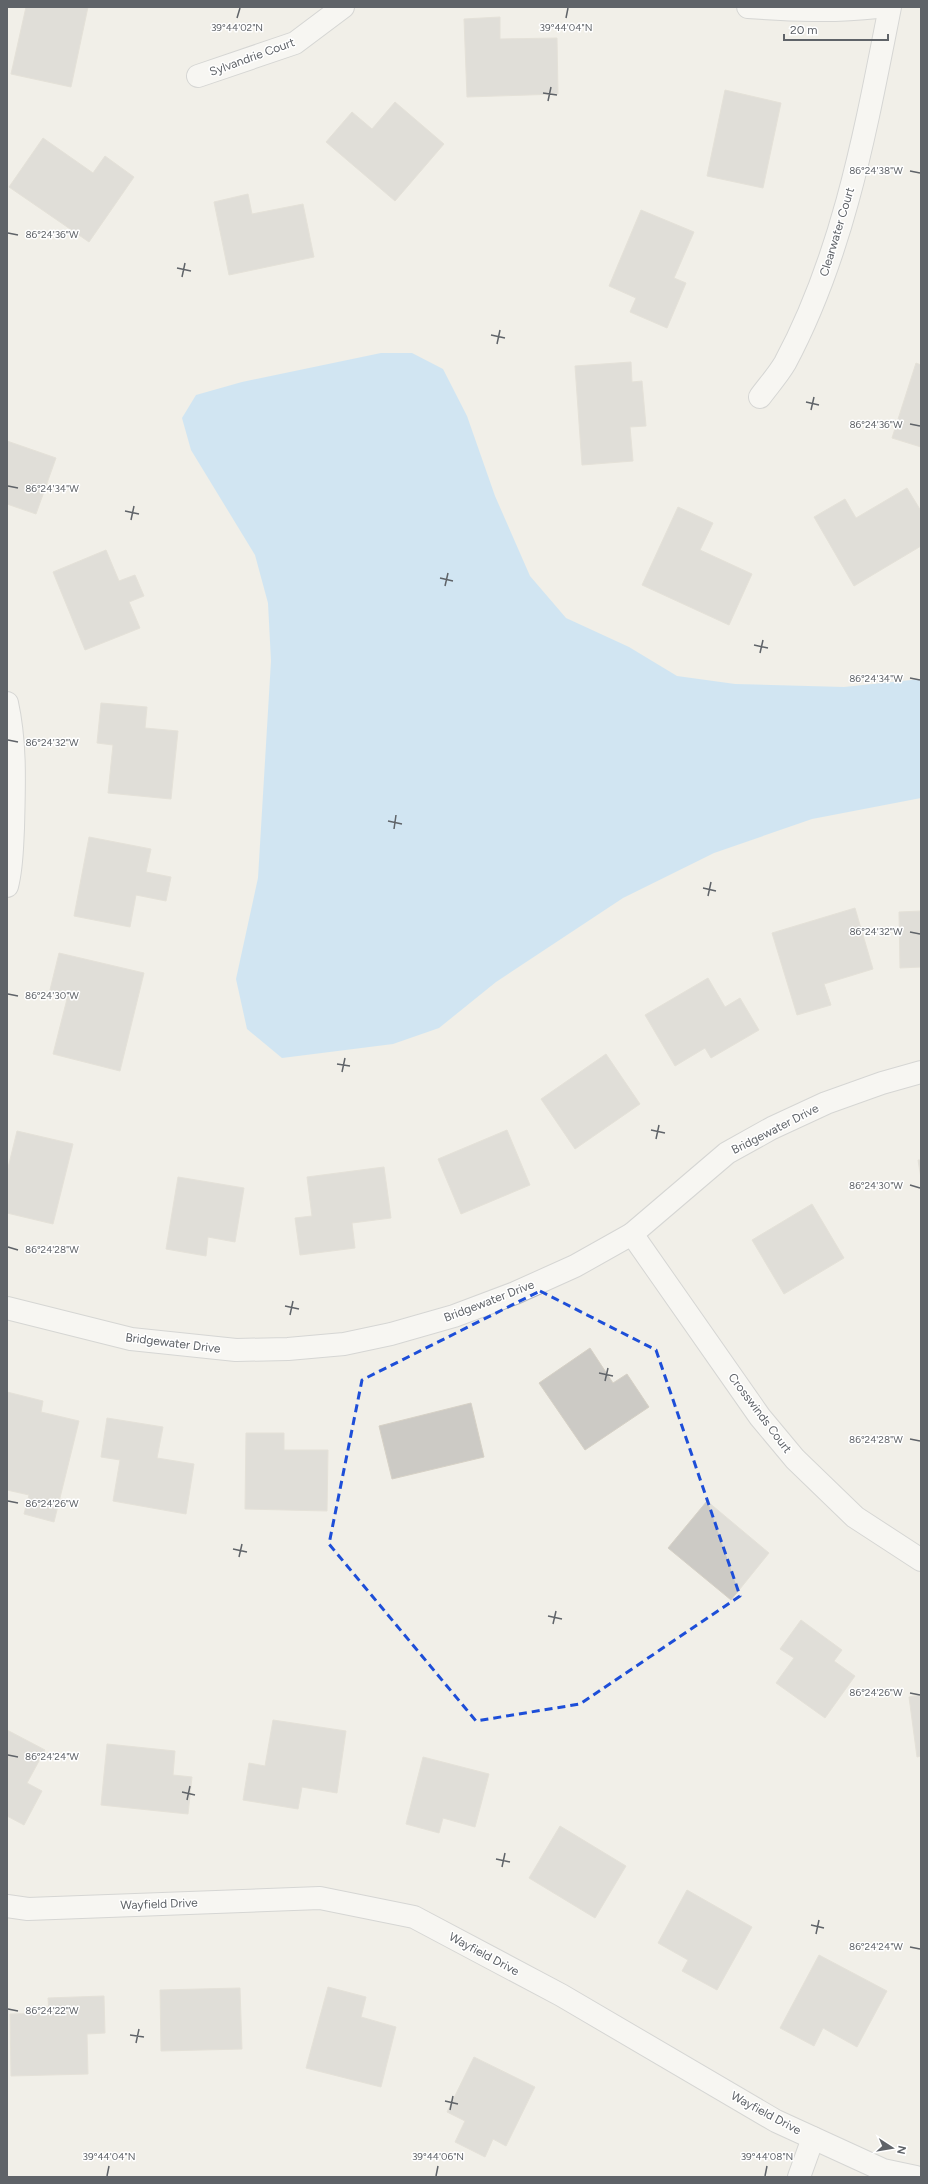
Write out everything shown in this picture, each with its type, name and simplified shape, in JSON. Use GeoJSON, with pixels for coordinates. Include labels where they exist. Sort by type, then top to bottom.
{"type":"FeatureCollection","features":[{"type":"Feature","properties":{"kind":"street","name":"Sylvandrie Court"},"geometry":{"type":"LineString","coordinates":[[198,76],[295,43],[343,7]]}},
{"type":"Feature","properties":{"kind":"street"},"geometry":{"type":"LineString","coordinates":[[748,7],[784,10],[846,11],[877,7]]}},
{"type":"Feature","properties":{"kind":"street","name":"Clearwater Court"},"geometry":{"type":"LineString","coordinates":[[760,397],[784,364],[817,296],[841,224],[876,76],[890,7]]}},
{"type":"Feature","properties":{"kind":"street"},"geometry":{"type":"LineString","coordinates":[[7,703],[12,725],[14,753],[12,839],[7,886]]}},
{"type":"Feature","properties":{"kind":"street","name":"Bridgewater Drive"},"geometry":{"type":"LineString","coordinates":[[7,1308],[130,1339],[236,1350],[288,1349],[344,1344],[391,1334],[454,1316],[515,1293],[575,1266],[632,1234],[727,1154],[772,1128],[826,1103],[882,1083],[921,1072]]}},
{"type":"Feature","properties":{"kind":"street","name":"Crosswinds Court"},"geometry":{"type":"LineString","coordinates":[[632,1234],[760,1417],[795,1459],[855,1516],[921,1560]]}},
{"type":"Feature","properties":{"kind":"street","name":"Wayfield Drive"},"geometry":{"type":"LineString","coordinates":[[7,1906],[28,1909],[320,1898],[414,1917],[561,1995],[776,2121],[883,2170],[916,2177]]}},
{"type":"Feature","properties":{"kind":"street"},"geometry":{"type":"LineString","coordinates":[[799,2177],[813,2138]]}},
{"type":"Feature","properties":{"kind":"highlighted area"},"geometry":{"type":"Polygon","coordinates":[[[540,1291],[656,1350],[740,1596],[580,1704],[476,1721],[329,1544],[362,1380],[540,1291]]]}},
{"type":"Feature","properties":{"kind":"water"},"geometry":{"type":"Polygon","coordinates":[[[381,353],[412,353],[443,369],[467,416],[495,496],[530,576],[566,618],[629,647],[677,676],[735,684],[844,687],[921,679],[921,798],[812,819],[714,853],[623,898],[496,982],[439,1028],[393,1044],[282,1058],[247,1029],[236,979],[258,878],[271,661],[268,603],[255,555],[191,450],[182,418],[196,395],[242,382],[381,353]]]}},
{"type":"Feature","properties":{"kind":"building"},"geometry":{"type":"Polygon","coordinates":[[[26,7],[88,7],[71,87],[11,74],[26,7]]]}},
{"type":"Feature","properties":{"kind":"building"},"geometry":{"type":"Polygon","coordinates":[[[500,17],[500,39],[557,38],[558,94],[467,97],[464,19],[500,17]]]}},
{"type":"Feature","properties":{"kind":"building"},"geometry":{"type":"Polygon","coordinates":[[[725,90],[781,103],[763,188],[707,176],[725,90]]]}},
{"type":"Feature","properties":{"kind":"building"},"geometry":{"type":"Polygon","coordinates":[[[395,102],[444,144],[395,201],[326,142],[352,112],[372,129],[395,102]]]}},
{"type":"Feature","properties":{"kind":"building"},"geometry":{"type":"Polygon","coordinates":[[[43,138],[93,173],[105,156],[134,177],[89,242],[9,187],[43,138]]]}},
{"type":"Feature","properties":{"kind":"building"},"geometry":{"type":"Polygon","coordinates":[[[248,194],[252,214],[303,204],[314,257],[229,275],[214,202],[248,194]]]}},
{"type":"Feature","properties":{"kind":"building"},"geometry":{"type":"Polygon","coordinates":[[[641,210],[694,232],[674,278],[686,283],[667,328],[630,312],[636,298],[609,286],[641,210]]]}},
{"type":"Feature","properties":{"kind":"building"},"geometry":{"type":"Polygon","coordinates":[[[631,362],[632,382],[642,381],[646,426],[630,427],[633,461],[582,465],[575,366],[631,362]]]}},
{"type":"Feature","properties":{"kind":"building"},"geometry":{"type":"Polygon","coordinates":[[[916,363],[921,365],[921,447],[892,438],[916,363]]]}},
{"type":"Feature","properties":{"kind":"building"},"geometry":{"type":"Polygon","coordinates":[[[7,441],[56,458],[36,514],[7,504],[7,441]]]}},
{"type":"Feature","properties":{"kind":"building"},"geometry":{"type":"Polygon","coordinates":[[[907,488],[921,511],[921,546],[854,586],[814,517],[845,499],[856,518],[907,488]]]}},
{"type":"Feature","properties":{"kind":"building"},"geometry":{"type":"Polygon","coordinates":[[[678,507],[713,523],[700,550],[752,574],[729,625],[642,585],[678,507]]]}},
{"type":"Feature","properties":{"kind":"building"},"geometry":{"type":"Polygon","coordinates":[[[106,550],[119,581],[135,575],[144,596],[129,602],[140,628],[85,650],[53,572],[106,550]]]}},
{"type":"Feature","properties":{"kind":"building"},"geometry":{"type":"Polygon","coordinates":[[[101,703],[147,707],[145,728],[178,731],[171,799],[108,793],[113,745],[97,743],[101,703]]]}},
{"type":"Feature","properties":{"kind":"building"},"geometry":{"type":"Polygon","coordinates":[[[89,837],[151,849],[146,872],[171,877],[166,901],[136,895],[130,927],[74,916],[89,837]]]}},
{"type":"Feature","properties":{"kind":"building"},"geometry":{"type":"Polygon","coordinates":[[[855,908],[873,969],[824,984],[831,1005],[797,1015],[772,933],[855,908]]]}},
{"type":"Feature","properties":{"kind":"building"},"geometry":{"type":"Polygon","coordinates":[[[921,911],[921,967],[900,968],[899,912],[921,911]]]}},
{"type":"Feature","properties":{"kind":"building"},"geometry":{"type":"Polygon","coordinates":[[[59,953],[144,973],[120,1071],[53,1054],[67,999],[49,994],[59,953]]]}},
{"type":"Feature","properties":{"kind":"building"},"geometry":{"type":"Polygon","coordinates":[[[708,978],[725,1007],[740,998],[759,1030],[711,1058],[705,1048],[675,1066],[645,1015],[708,978]]]}},
{"type":"Feature","properties":{"kind":"building"},"geometry":{"type":"Polygon","coordinates":[[[606,1054],[640,1104],[575,1149],[541,1099],[606,1054]]]}},
{"type":"Feature","properties":{"kind":"building"},"geometry":{"type":"Polygon","coordinates":[[[507,1130],[530,1185],[461,1214],[438,1159],[507,1130]]]}},
{"type":"Feature","properties":{"kind":"building"},"geometry":{"type":"Polygon","coordinates":[[[17,1131],[73,1144],[53,1224],[7,1213],[7,1172],[17,1131]]]}},
{"type":"Feature","properties":{"kind":"building"},"geometry":{"type":"Polygon","coordinates":[[[918,1160],[921,1160],[921,1178],[918,1160]]]}},
{"type":"Feature","properties":{"kind":"building"},"geometry":{"type":"Polygon","coordinates":[[[384,1167],[391,1218],[352,1223],[355,1248],[300,1255],[295,1218],[312,1216],[307,1177],[384,1167]]]}},
{"type":"Feature","properties":{"kind":"building"},"geometry":{"type":"Polygon","coordinates":[[[178,1177],[244,1188],[235,1242],[208,1237],[206,1256],[166,1249],[178,1177]]]}},
{"type":"Feature","properties":{"kind":"building"},"geometry":{"type":"Polygon","coordinates":[[[812,1204],[844,1258],[784,1294],[752,1240],[812,1204]]]}},
{"type":"Feature","properties":{"kind":"building"},"geometry":{"type":"Polygon","coordinates":[[[590,1348],[613,1383],[627,1374],[649,1407],[585,1450],[539,1383],[590,1348]]]}},
{"type":"Feature","properties":{"kind":"building"},"geometry":{"type":"Polygon","coordinates":[[[7,1392],[43,1401],[41,1412],[79,1421],[54,1522],[24,1514],[29,1495],[7,1490],[7,1392]]]}},
{"type":"Feature","properties":{"kind":"building"},"geometry":{"type":"Polygon","coordinates":[[[471,1403],[484,1457],[392,1479],[379,1426],[471,1403]]]}},
{"type":"Feature","properties":{"kind":"building"},"geometry":{"type":"Polygon","coordinates":[[[107,1418],[163,1427],[157,1458],[194,1464],[186,1514],[113,1501],[120,1460],[101,1457],[107,1418]]]}},
{"type":"Feature","properties":{"kind":"building"},"geometry":{"type":"Polygon","coordinates":[[[246,1433],[284,1433],[284,1450],[328,1450],[327,1511],[245,1509],[246,1433]]]}},
{"type":"Feature","properties":{"kind":"building"},"geometry":{"type":"Polygon","coordinates":[[[707,1501],[769,1553],[731,1600],[668,1548],[707,1501]]]}},
{"type":"Feature","properties":{"kind":"building"},"geometry":{"type":"Polygon","coordinates":[[[801,1620],[842,1650],[834,1661],[855,1676],[825,1718],[776,1683],[794,1658],[780,1649],[801,1620]]]}},
{"type":"Feature","properties":{"kind":"building"},"geometry":{"type":"Polygon","coordinates":[[[921,1695],[921,1756],[917,1757],[909,1697],[921,1695]]]}},
{"type":"Feature","properties":{"kind":"building"},"geometry":{"type":"Polygon","coordinates":[[[273,1720],[346,1731],[337,1793],[302,1787],[298,1809],[243,1800],[249,1763],[265,1766],[273,1720]]]}},
{"type":"Feature","properties":{"kind":"building"},"geometry":{"type":"Polygon","coordinates":[[[7,1730],[45,1750],[27,1783],[42,1791],[24,1825],[7,1816],[7,1730]]]}},
{"type":"Feature","properties":{"kind":"building"},"geometry":{"type":"Polygon","coordinates":[[[107,1744],[175,1751],[173,1775],[192,1777],[188,1814],[101,1805],[107,1744]]]}},
{"type":"Feature","properties":{"kind":"building"},"geometry":{"type":"Polygon","coordinates":[[[423,1757],[489,1774],[475,1827],[443,1818],[439,1833],[406,1824],[423,1757]]]}},
{"type":"Feature","properties":{"kind":"building"},"geometry":{"type":"Polygon","coordinates":[[[560,1826],[626,1866],[595,1918],[529,1878],[560,1826]]]}},
{"type":"Feature","properties":{"kind":"building"},"geometry":{"type":"Polygon","coordinates":[[[687,1890],[752,1927],[717,1990],[682,1971],[688,1960],[658,1943],[687,1890]]]}},
{"type":"Feature","properties":{"kind":"building"},"geometry":{"type":"Polygon","coordinates":[[[819,1955],[887,1991],[857,2047],[823,2028],[814,2046],[780,2028],[819,1955]]]}},
{"type":"Feature","properties":{"kind":"building"},"geometry":{"type":"Polygon","coordinates":[[[328,1987],[366,1997],[361,2017],[396,2027],[381,2087],[306,2068],[328,1987]]]}},
{"type":"Feature","properties":{"kind":"building"},"geometry":{"type":"Polygon","coordinates":[[[240,1988],[242,2049],[161,2051],[160,1990],[240,1988]]]}},
{"type":"Feature","properties":{"kind":"building"},"geometry":{"type":"Polygon","coordinates":[[[104,1996],[105,2033],[87,2034],[88,2074],[11,2076],[10,2014],[49,2013],[48,1998],[104,1996]]]}},
{"type":"Feature","properties":{"kind":"building"},"geometry":{"type":"Polygon","coordinates":[[[474,2057],[535,2087],[506,2146],[493,2139],[485,2157],[455,2142],[465,2121],[447,2112],[474,2057]]]}}]}
